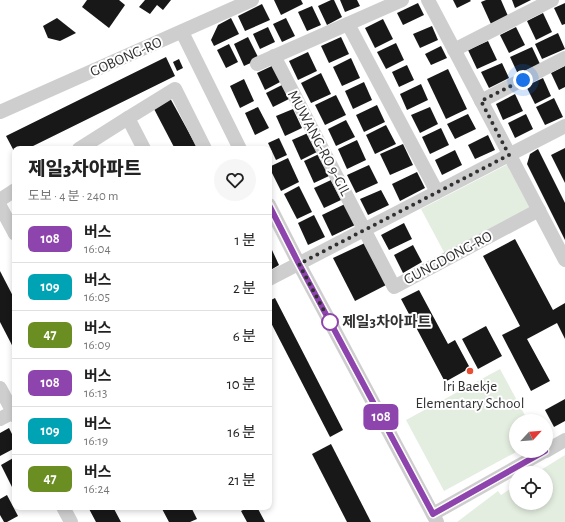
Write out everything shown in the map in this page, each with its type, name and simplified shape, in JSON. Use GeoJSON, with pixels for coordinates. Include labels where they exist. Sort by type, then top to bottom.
{"type":"FeatureCollection","features":[{"type":"Feature","properties":{"kind":"street","name":"GOBONG-RO"},"geometry":{"type":"LineString","coordinates":[[0,112],[252,0]]}},
{"type":"Feature","properties":{"kind":"street"},"geometry":{"type":"LineString","coordinates":[[257,64],[402,0]]}},
{"type":"Feature","properties":{"kind":"street"},"geometry":{"type":"LineString","coordinates":[[428,0],[565,260]]}},
{"type":"Feature","properties":{"kind":"street"},"geometry":{"type":"LineString","coordinates":[[454,50],[552,0]]}},
{"type":"Feature","properties":{"kind":"street"},"geometry":{"type":"LineString","coordinates":[[348,24],[437,192]]}},
{"type":"Feature","properties":{"kind":"street"},"geometry":{"type":"LineString","coordinates":[[182,32],[239,146]]}},
{"type":"Feature","properties":{"kind":"street","name":"MUWANG-RO 9-GIL"},"geometry":{"type":"LineString","coordinates":[[274,56],[365,229]]}},
{"type":"Feature","properties":{"kind":"street"},"geometry":{"type":"LineString","coordinates":[[481,101],[565,58]]}},
{"type":"Feature","properties":{"kind":"street"},"geometry":{"type":"LineString","coordinates":[[84,146],[175,89],[204,146]]}},
{"type":"Feature","properties":{"kind":"street"},"geometry":{"type":"LineString","coordinates":[[128,118],[142,146]]}},
{"type":"Feature","properties":{"kind":"street"},"geometry":{"type":"LineString","coordinates":[[272,278],[565,126]]}},
{"type":"Feature","properties":{"kind":"street"},"geometry":{"type":"LineString","coordinates":[[0,200],[12,192]]}},
{"type":"Feature","properties":{"kind":"street"},"geometry":{"type":"LineString","coordinates":[[0,206],[12,228]]}},
{"type":"Feature","properties":{"kind":"street","name":"GUNGDONG-RO"},"geometry":{"type":"LineString","coordinates":[[365,229],[394,287],[538,210]]}},
{"type":"Feature","properties":{"kind":"street"},"geometry":{"type":"LineString","coordinates":[[272,211],[435,518],[534,458]]}},
{"type":"Feature","properties":{"kind":"street"},"geometry":{"type":"LineString","coordinates":[[0,388],[12,409]]}},
{"type":"Feature","properties":{"kind":"street"},"geometry":{"type":"LineString","coordinates":[[0,418],[12,414]]}},
{"type":"Feature","properties":{"kind":"street"},"geometry":{"type":"LineString","coordinates":[[553,447],[565,440]]}},
{"type":"Feature","properties":{"kind":"street"},"geometry":{"type":"LineString","coordinates":[[65,510],[71,522]]}},
{"type":"Feature","properties":{"kind":"green space"},"geometry":{"type":"Polygon","coordinates":[[[510,163],[533,212],[446,256],[421,209],[510,163]]]}},
{"type":"Feature","properties":{"kind":"green space"},"geometry":{"type":"Polygon","coordinates":[[[500,369],[524,414],[509,414],[509,456],[444,491],[406,420],[500,369]]]}},
{"type":"Feature","properties":{"kind":"green space"},"geometry":{"type":"Polygon","coordinates":[[[565,455],[565,522],[457,522],[498,491],[501,495],[509,490],[509,510],[553,510],[553,466],[547,466],[565,455]]]}},
{"type":"Feature","properties":{"kind":"building"},"geometry":{"type":"Polygon","coordinates":[[[87,0],[119,0],[125,5],[109,28],[82,7],[87,0]]]}},
{"type":"Feature","properties":{"kind":"building"},"geometry":{"type":"Polygon","coordinates":[[[145,0],[171,0],[163,10],[157,5],[150,14],[139,7],[145,0]]]}},
{"type":"Feature","properties":{"kind":"building"},"geometry":{"type":"Polygon","coordinates":[[[274,0],[301,0],[303,4],[281,15],[274,0]]]}},
{"type":"Feature","properties":{"kind":"building"},"geometry":{"type":"Polygon","coordinates":[[[334,0],[342,17],[327,25],[318,6],[334,0]]]}},
{"type":"Feature","properties":{"kind":"building"},"geometry":{"type":"Polygon","coordinates":[[[340,0],[357,0],[360,6],[345,12],[340,0]]]}},
{"type":"Feature","properties":{"kind":"building"},"geometry":{"type":"Polygon","coordinates":[[[453,0],[470,0],[471,1],[457,8],[453,0]]]}},
{"type":"Feature","properties":{"kind":"building"},"geometry":{"type":"Polygon","coordinates":[[[486,0],[501,0],[508,16],[491,24],[481,2],[486,0]]]}},
{"type":"Feature","properties":{"kind":"building"},"geometry":{"type":"Polygon","coordinates":[[[512,0],[531,0],[515,8],[512,0]]]}},
{"type":"Feature","properties":{"kind":"building"},"geometry":{"type":"Polygon","coordinates":[[[418,3],[424,15],[403,25],[397,13],[418,3]]]}},
{"type":"Feature","properties":{"kind":"building"},"geometry":{"type":"Polygon","coordinates":[[[565,3],[565,24],[562,25],[554,8],[565,3]]]}},
{"type":"Feature","properties":{"kind":"building"},"geometry":{"type":"Polygon","coordinates":[[[262,4],[270,20],[245,31],[238,16],[262,4]]]}},
{"type":"Feature","properties":{"kind":"building"},"geometry":{"type":"Polygon","coordinates":[[[312,6],[321,25],[307,31],[298,12],[312,6]]]}},
{"type":"Feature","properties":{"kind":"building"},"geometry":{"type":"Polygon","coordinates":[[[543,13],[552,32],[536,40],[527,21],[543,13]]]}},
{"type":"Feature","properties":{"kind":"building"},"geometry":{"type":"Polygon","coordinates":[[[57,18],[76,33],[60,41],[48,38],[43,26],[57,18]]]}},
{"type":"Feature","properties":{"kind":"building"},"geometry":{"type":"Polygon","coordinates":[[[231,18],[239,34],[214,46],[211,40],[218,25],[231,18]]]}},
{"type":"Feature","properties":{"kind":"building"},"geometry":{"type":"Polygon","coordinates":[[[286,18],[295,36],[282,42],[273,24],[286,18]]]}},
{"type":"Feature","properties":{"kind":"building"},"geometry":{"type":"Polygon","coordinates":[[[383,19],[393,39],[375,48],[365,28],[383,19]]]}},
{"type":"Feature","properties":{"kind":"building"},"geometry":{"type":"Polygon","coordinates":[[[432,26],[438,40],[420,48],[413,34],[432,26]]]}},
{"type":"Feature","properties":{"kind":"building"},"geometry":{"type":"Polygon","coordinates":[[[268,27],[275,42],[260,49],[253,34],[268,27]]]}},
{"type":"Feature","properties":{"kind":"building"},"geometry":{"type":"Polygon","coordinates":[[[516,27],[525,45],[509,53],[500,35],[516,27]]]}},
{"type":"Feature","properties":{"kind":"building"},"geometry":{"type":"Polygon","coordinates":[[[558,33],[565,49],[542,59],[535,44],[558,33]]]}},
{"type":"Feature","properties":{"kind":"building"},"geometry":{"type":"Polygon","coordinates":[[[248,37],[259,59],[244,66],[234,44],[248,37]]]}},
{"type":"Feature","properties":{"kind":"building"},"geometry":{"type":"Polygon","coordinates":[[[341,37],[349,54],[329,63],[321,46],[341,37]]]}},
{"type":"Feature","properties":{"kind":"building"},"geometry":{"type":"Polygon","coordinates":[[[488,41],[497,60],[477,69],[468,50],[488,41]]]}},
{"type":"Feature","properties":{"kind":"building"},"geometry":{"type":"Polygon","coordinates":[[[396,43],[404,60],[386,69],[377,52],[396,43]]]}},
{"type":"Feature","properties":{"kind":"building"},"geometry":{"type":"Polygon","coordinates":[[[229,44],[238,62],[226,68],[217,50],[229,44]]]}},
{"type":"Feature","properties":{"kind":"building"},"geometry":{"type":"Polygon","coordinates":[[[441,46],[447,58],[431,65],[425,54],[441,46]]]}},
{"type":"Feature","properties":{"kind":"building"},"geometry":{"type":"Polygon","coordinates":[[[532,47],[540,64],[518,74],[510,57],[532,47]]]}},
{"type":"Feature","properties":{"kind":"building"},"geometry":{"type":"Polygon","coordinates":[[[308,52],[317,71],[298,80],[289,61],[308,52]]]}},
{"type":"Feature","properties":{"kind":"building"},"geometry":{"type":"Polygon","coordinates":[[[166,57],[175,76],[33,146],[12,146],[12,147],[6,136],[166,57]]]}},
{"type":"Feature","properties":{"kind":"building"},"geometry":{"type":"Polygon","coordinates":[[[351,58],[360,78],[342,86],[333,67],[351,58]]]}},
{"type":"Feature","properties":{"kind":"building"},"geometry":{"type":"Polygon","coordinates":[[[179,59],[183,68],[177,71],[173,62],[179,59]]]}},
{"type":"Feature","properties":{"kind":"building"},"geometry":{"type":"Polygon","coordinates":[[[502,63],[509,78],[489,88],[481,72],[502,63]]]}},
{"type":"Feature","properties":{"kind":"building"},"geometry":{"type":"Polygon","coordinates":[[[274,65],[282,81],[265,90],[257,73],[274,65]]]}},
{"type":"Feature","properties":{"kind":"building"},"geometry":{"type":"Polygon","coordinates":[[[407,65],[414,80],[399,87],[392,72],[407,65]]]}},
{"type":"Feature","properties":{"kind":"building"},"geometry":{"type":"Polygon","coordinates":[[[565,66],[565,87],[559,90],[551,73],[565,66]]]}},
{"type":"Feature","properties":{"kind":"building"},"geometry":{"type":"Polygon","coordinates":[[[448,69],[467,109],[446,119],[427,79],[448,69]]]}},
{"type":"Feature","properties":{"kind":"building"},"geometry":{"type":"Polygon","coordinates":[[[321,73],[331,94],[311,103],[301,83],[321,73]]]}},
{"type":"Feature","properties":{"kind":"building"},"geometry":{"type":"Polygon","coordinates":[[[543,78],[551,96],[535,104],[526,86],[543,78]]]}},
{"type":"Feature","properties":{"kind":"building"},"geometry":{"type":"Polygon","coordinates":[[[244,79],[254,101],[240,108],[230,86],[244,79]]]}},
{"type":"Feature","properties":{"kind":"building"},"geometry":{"type":"Polygon","coordinates":[[[364,82],[372,100],[353,109],[345,91],[364,82]]]}},
{"type":"Feature","properties":{"kind":"building"},"geometry":{"type":"Polygon","coordinates":[[[284,84],[291,98],[273,107],[266,93],[284,84]]]}},
{"type":"Feature","properties":{"kind":"building"},"geometry":{"type":"Polygon","coordinates":[[[421,84],[428,100],[407,110],[400,94],[421,84]]]}},
{"type":"Feature","properties":{"kind":"building"},"geometry":{"type":"Polygon","coordinates":[[[515,94],[523,111],[503,120],[496,104],[515,94]]]}},
{"type":"Feature","properties":{"kind":"building"},"geometry":{"type":"Polygon","coordinates":[[[336,95],[346,115],[325,125],[315,105],[336,95]]]}},
{"type":"Feature","properties":{"kind":"building"},"geometry":{"type":"Polygon","coordinates":[[[170,98],[196,146],[173,146],[153,107],[170,98]]]}},
{"type":"Feature","properties":{"kind":"building"},"geometry":{"type":"Polygon","coordinates":[[[554,98],[563,117],[545,125],[536,107],[554,98]]]}},
{"type":"Feature","properties":{"kind":"building"},"geometry":{"type":"Polygon","coordinates":[[[377,105],[385,122],[364,132],[356,115],[377,105]]]}},
{"type":"Feature","properties":{"kind":"building"},"geometry":{"type":"Polygon","coordinates":[[[258,107],[269,128],[255,135],[245,113],[258,107]]]}},
{"type":"Feature","properties":{"kind":"building"},"geometry":{"type":"Polygon","coordinates":[[[430,107],[438,124],[420,133],[411,115],[430,107]]]}},
{"type":"Feature","properties":{"kind":"building"},"geometry":{"type":"Polygon","coordinates":[[[293,109],[302,128],[285,136],[276,116],[293,109]]]}},
{"type":"Feature","properties":{"kind":"building"},"geometry":{"type":"Polygon","coordinates":[[[468,114],[476,129],[455,139],[447,124],[468,114]]]}},
{"type":"Feature","properties":{"kind":"building"},"geometry":{"type":"Polygon","coordinates":[[[526,114],[533,129],[515,138],[508,123],[526,114]]]}},
{"type":"Feature","properties":{"kind":"building"},"geometry":{"type":"Polygon","coordinates":[[[346,120],[355,137],[336,146],[328,129],[346,120]]]}},
{"type":"Feature","properties":{"kind":"building"},"geometry":{"type":"Polygon","coordinates":[[[386,125],[396,144],[375,154],[366,135],[386,125]]]}},
{"type":"Feature","properties":{"kind":"building"},"geometry":{"type":"Polygon","coordinates":[[[441,128],[449,145],[430,154],[422,137],[441,128]]]}},
{"type":"Feature","properties":{"kind":"building"},"geometry":{"type":"Polygon","coordinates":[[[308,133],[317,152],[301,160],[292,140],[308,133]]]}},
{"type":"Feature","properties":{"kind":"building"},"geometry":{"type":"Polygon","coordinates":[[[488,135],[495,150],[475,159],[468,145],[488,135]]]}},
{"type":"Feature","properties":{"kind":"building"},"geometry":{"type":"Polygon","coordinates":[[[279,138],[287,155],[276,160],[272,152],[272,146],[269,146],[268,143],[279,138]]]}},
{"type":"Feature","properties":{"kind":"building"},"geometry":{"type":"Polygon","coordinates":[[[357,140],[366,160],[347,169],[338,149],[357,140]]]}},
{"type":"Feature","properties":{"kind":"building"},"geometry":{"type":"Polygon","coordinates":[[[403,144],[413,165],[390,175],[380,154],[403,144]]]}},
{"type":"Feature","properties":{"kind":"building"},"geometry":{"type":"Polygon","coordinates":[[[565,148],[565,183],[551,155],[565,148]]]}},
{"type":"Feature","properties":{"kind":"building"},"geometry":{"type":"Polygon","coordinates":[[[538,149],[565,203],[565,240],[527,164],[530,154],[538,149]]]}},
{"type":"Feature","properties":{"kind":"building"},"geometry":{"type":"Polygon","coordinates":[[[455,150],[462,165],[442,175],[435,160],[455,150]]]}},
{"type":"Feature","properties":{"kind":"building"},"geometry":{"type":"Polygon","coordinates":[[[319,154],[329,176],[314,183],[304,161],[319,154]]]}},
{"type":"Feature","properties":{"kind":"building"},"geometry":{"type":"Polygon","coordinates":[[[288,158],[299,182],[281,191],[272,173],[272,166],[288,158]]]}},
{"type":"Feature","properties":{"kind":"building"},"geometry":{"type":"Polygon","coordinates":[[[369,165],[378,183],[356,193],[347,175],[369,165]]]}},
{"type":"Feature","properties":{"kind":"building"},"geometry":{"type":"Polygon","coordinates":[[[417,172],[425,188],[400,201],[392,184],[417,172]]]}},
{"type":"Feature","properties":{"kind":"building"},"geometry":{"type":"Polygon","coordinates":[[[331,180],[341,200],[324,208],[314,188],[331,180]]]}},
{"type":"Feature","properties":{"kind":"building"},"geometry":{"type":"Polygon","coordinates":[[[299,186],[312,212],[297,219],[284,194],[299,186]]]}},
{"type":"Feature","properties":{"kind":"building"},"geometry":{"type":"Polygon","coordinates":[[[381,190],[389,205],[368,215],[360,199],[381,190]]]}},
{"type":"Feature","properties":{"kind":"building"},"geometry":{"type":"Polygon","coordinates":[[[345,204],[355,225],[332,236],[322,215],[345,204]]]}},
{"type":"Feature","properties":{"kind":"building"},"geometry":{"type":"Polygon","coordinates":[[[314,215],[325,237],[308,245],[298,223],[314,215]]]}},
{"type":"Feature","properties":{"kind":"building"},"geometry":{"type":"Polygon","coordinates":[[[404,223],[412,239],[389,250],[381,235],[404,223]]]}},
{"type":"Feature","properties":{"kind":"building"},"geometry":{"type":"Polygon","coordinates":[[[515,239],[553,310],[565,303],[565,339],[557,323],[527,339],[550,381],[531,391],[502,335],[520,326],[483,256],[515,239]]]}},
{"type":"Feature","properties":{"kind":"building"},"geometry":{"type":"Polygon","coordinates":[[[367,242],[388,284],[355,301],[333,258],[367,242]]]}},
{"type":"Feature","properties":{"kind":"building"},"geometry":{"type":"Polygon","coordinates":[[[413,245],[422,262],[403,273],[394,255],[413,245]]]}},
{"type":"Feature","properties":{"kind":"building"},"geometry":{"type":"Polygon","coordinates":[[[272,250],[279,265],[272,269],[272,250]]]}},
{"type":"Feature","properties":{"kind":"building"},"geometry":{"type":"Polygon","coordinates":[[[0,271],[12,294],[12,345],[0,322],[0,271]]]}},
{"type":"Feature","properties":{"kind":"building"},"geometry":{"type":"Polygon","coordinates":[[[419,290],[448,344],[455,340],[470,368],[445,382],[401,299],[419,290]]]}},
{"type":"Feature","properties":{"kind":"building"},"geometry":{"type":"Polygon","coordinates":[[[275,298],[343,430],[330,437],[272,325],[272,300],[275,298]]]}},
{"type":"Feature","properties":{"kind":"building"},"geometry":{"type":"Polygon","coordinates":[[[486,326],[502,356],[478,369],[462,339],[486,326]]]}},
{"type":"Feature","properties":{"kind":"building"},"geometry":{"type":"Polygon","coordinates":[[[565,399],[565,421],[554,427],[553,414],[547,414],[545,410],[565,399]]]}},
{"type":"Feature","properties":{"kind":"building"},"geometry":{"type":"Polygon","coordinates":[[[9,428],[12,434],[12,450],[0,456],[0,433],[9,428]]]}},
{"type":"Feature","properties":{"kind":"building"},"geometry":{"type":"Polygon","coordinates":[[[331,444],[371,522],[347,522],[312,454],[331,444]]]}},
{"type":"Feature","properties":{"kind":"building"},"geometry":{"type":"Polygon","coordinates":[[[12,459],[12,487],[1,465],[12,459]]]}},
{"type":"Feature","properties":{"kind":"building"},"geometry":{"type":"Polygon","coordinates":[[[7,495],[12,505],[12,510],[15,510],[18,516],[4,522],[0,515],[0,499],[7,495]]]}},
{"type":"Feature","properties":{"kind":"building"},"geometry":{"type":"Polygon","coordinates":[[[90,510],[115,510],[121,522],[96,522],[90,510]]]}},
{"type":"Feature","properties":{"kind":"building"},"geometry":{"type":"Polygon","coordinates":[[[163,510],[192,510],[197,519],[190,522],[169,522],[163,510]]]}},
{"type":"Feature","properties":{"kind":"building"},"geometry":{"type":"Polygon","coordinates":[[[259,510],[265,522],[247,522],[241,511],[259,510]]]}},
{"type":"Feature","properties":{"kind":"bus line","name":"108"},"geometry":{"type":"LineString","coordinates":[[272,211],[433,514],[533,458]]}},
{"type":"Feature","properties":{"kind":"place","name":"제일3차아파트"},"geometry":{"type":"Point","coordinates":[330,322]}},
{"type":"Feature","properties":{"kind":"place","name":"Iri Baekje Elementary School"},"geometry":{"type":"Point","coordinates":[470,371]}},
{"type":"Feature","properties":{"kind":"route"},"geometry":{"type":"LineString","coordinates":[[330,322],[299,264],[509,155],[481,101],[523,80]]}}]}
